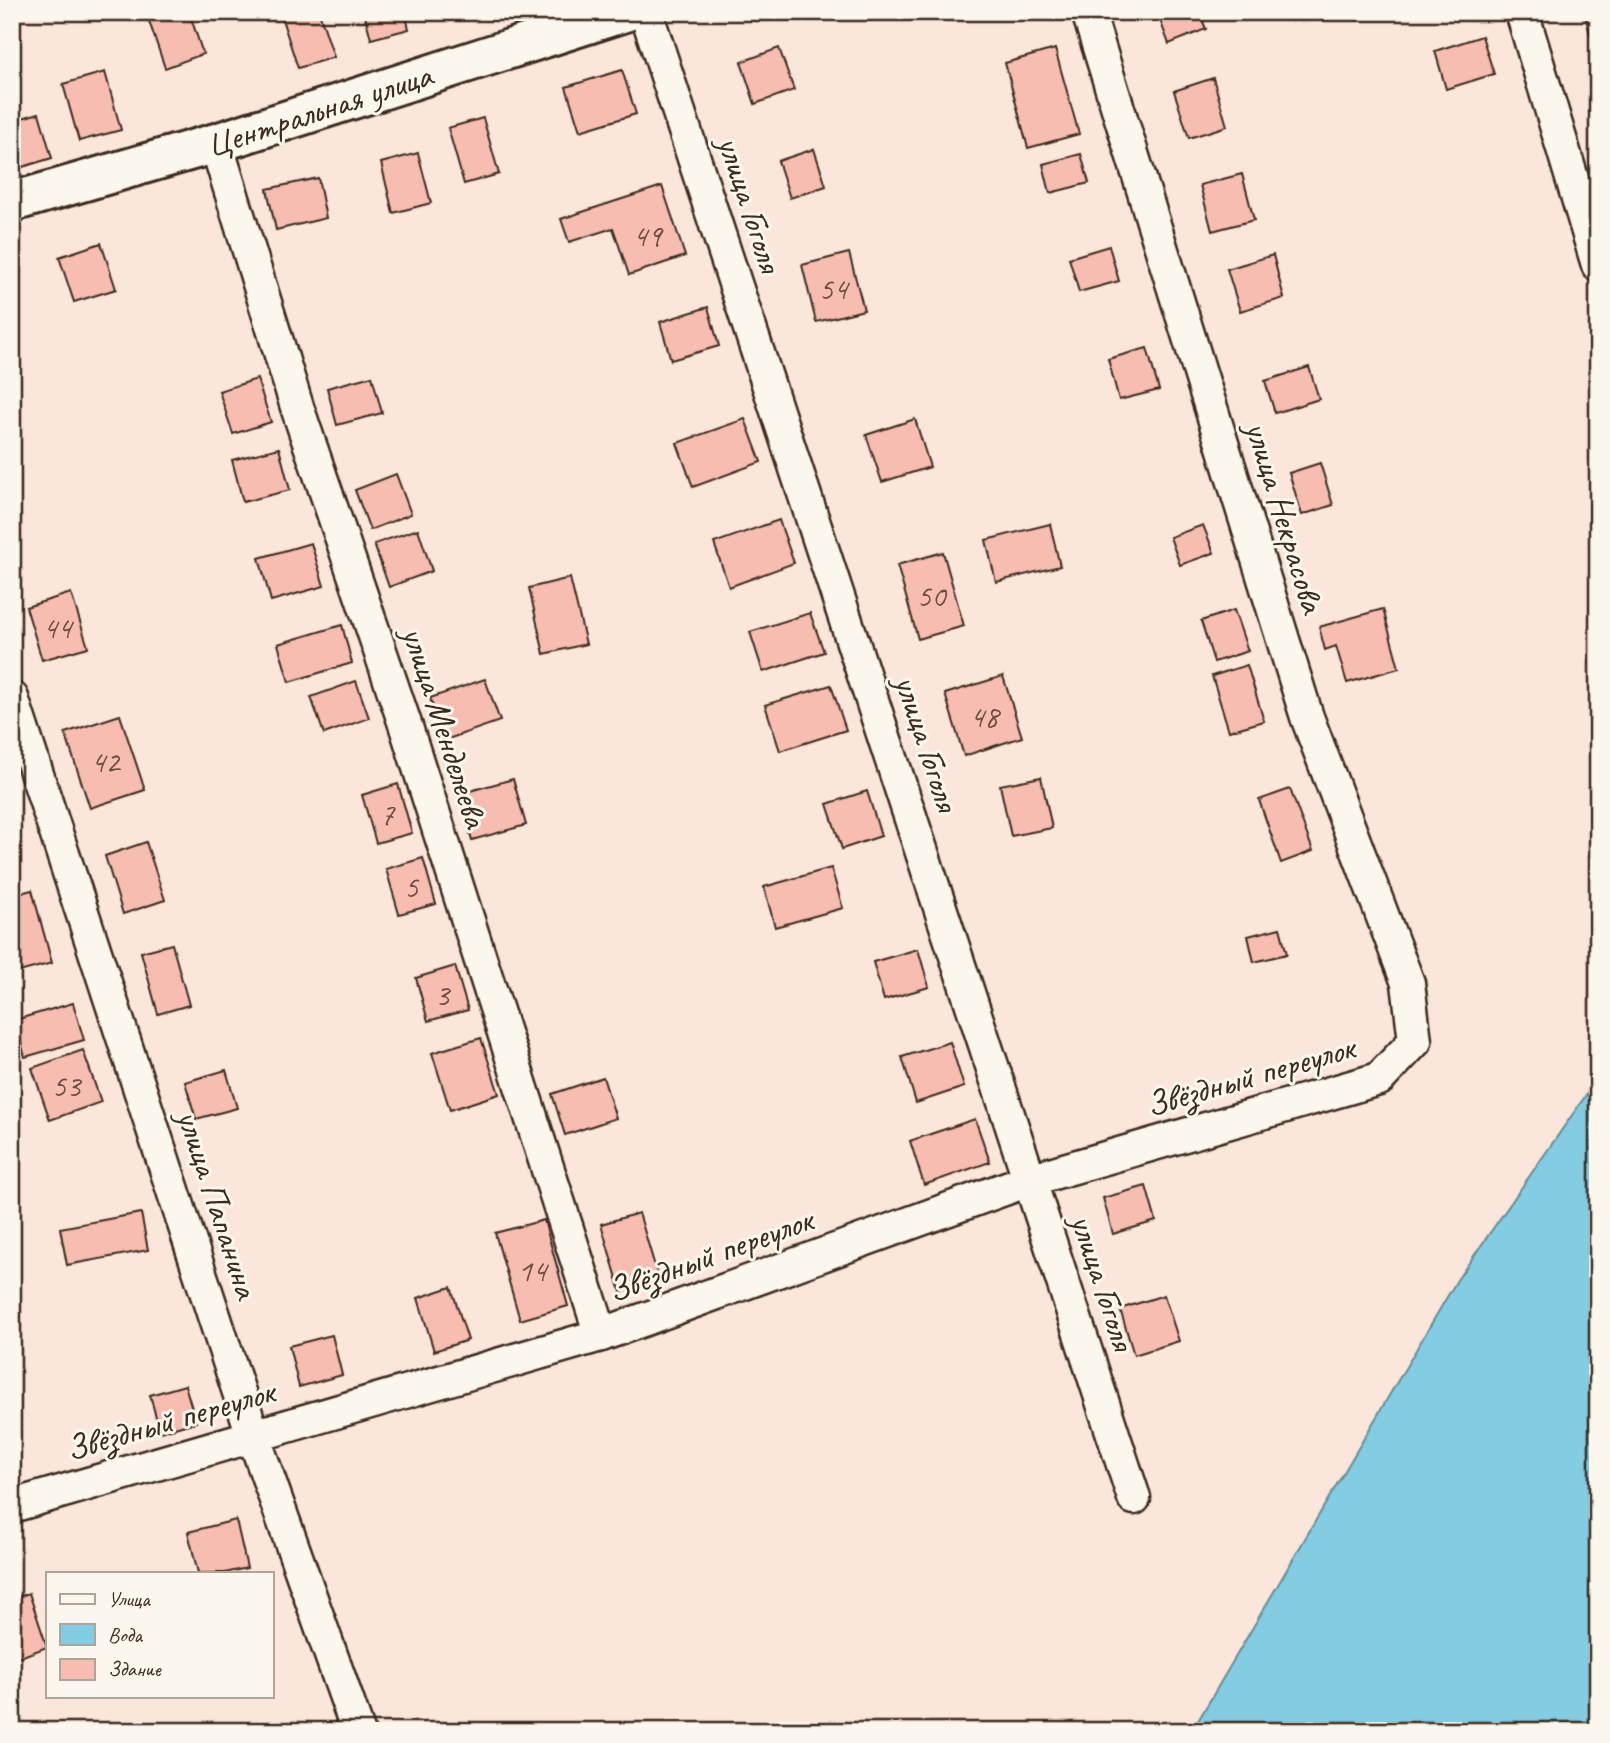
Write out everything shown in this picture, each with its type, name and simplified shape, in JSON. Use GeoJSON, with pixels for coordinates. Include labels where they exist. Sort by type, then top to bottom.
{"type":"FeatureCollection","features":[{"type":"Feature","properties":{"kind":"street","name":"Центральная улица"},"geometry":{"type":"LineString","coordinates":[[12,202],[216,143],[625,12]]}},
{"type":"Feature","properties":{"kind":"street","name":"улица Гоголя"},"geometry":{"type":"LineString","coordinates":[[646,12],[1133,1498]]}},
{"type":"Feature","properties":{"kind":"street","name":"улица Некрасова"},"geometry":{"type":"LineString","coordinates":[[1088,12],[1307,717],[1408,983],[1415,1041]]}},
{"type":"Feature","properties":{"kind":"street"},"geometry":{"type":"LineString","coordinates":[[1522,12],[1598,265]]}},
{"type":"Feature","properties":{"kind":"street","name":"улица Менделеева"},"geometry":{"type":"LineString","coordinates":[[216,143],[297,407],[405,724],[601,1335]]}},
{"type":"Feature","properties":{"kind":"street","name":"улица Папанина"},"geometry":{"type":"LineString","coordinates":[[12,698],[253,1435],[358,1731]]}},
{"type":"Feature","properties":{"kind":"street","name":"Звёздный переулок"},"geometry":{"type":"LineString","coordinates":[[12,1506],[601,1335],[1030,1180],[1379,1079],[1415,1041]]}},
{"type":"Feature","properties":{"kind":"water"},"geometry":{"type":"Polygon","coordinates":[[[1598,1078],[1598,1731],[1192,1731],[1457,1280],[1598,1078]]]}},
{"type":"Feature","properties":{"kind":"building"},"geometry":{"type":"Polygon","coordinates":[[[163,12],[189,12],[203,54],[165,68],[148,18],[163,12]]]}},
{"type":"Feature","properties":{"kind":"building"},"geometry":{"type":"Polygon","coordinates":[[[319,12],[334,57],[298,68],[280,13],[319,12]]]}},
{"type":"Feature","properties":{"kind":"building"},"geometry":{"type":"Polygon","coordinates":[[[364,12],[405,12],[409,29],[371,39],[364,12]]]}},
{"type":"Feature","properties":{"kind":"building"},"geometry":{"type":"Polygon","coordinates":[[[1157,12],[1199,12],[1206,29],[1169,44],[1157,12]]]}},
{"type":"Feature","properties":{"kind":"building"},"geometry":{"type":"Polygon","coordinates":[[[1584,12],[1598,12],[1598,52],[1595,52],[1584,12]]]}},
{"type":"Feature","properties":{"kind":"building"},"geometry":{"type":"Polygon","coordinates":[[[1482,36],[1494,74],[1446,89],[1435,51],[1482,36]]]}},
{"type":"Feature","properties":{"kind":"building"},"geometry":{"type":"Polygon","coordinates":[[[779,48],[794,90],[755,104],[741,62],[779,48]]]}},
{"type":"Feature","properties":{"kind":"building"},"geometry":{"type":"Polygon","coordinates":[[[1055,49],[1079,134],[1028,148],[1005,63],[1055,49]]]}},
{"type":"Feature","properties":{"kind":"building"},"geometry":{"type":"Polygon","coordinates":[[[622,70],[636,114],[580,131],[566,87],[622,70]]]}},
{"type":"Feature","properties":{"kind":"building"},"geometry":{"type":"Polygon","coordinates":[[[105,72],[121,130],[79,141],[63,84],[105,72]]]}},
{"type":"Feature","properties":{"kind":"building"},"geometry":{"type":"Polygon","coordinates":[[[1213,78],[1227,126],[1189,138],[1174,91],[1213,78]]]}},
{"type":"Feature","properties":{"kind":"building"},"geometry":{"type":"Polygon","coordinates":[[[39,113],[52,158],[16,169],[12,157],[12,121],[39,113]]]}},
{"type":"Feature","properties":{"kind":"building"},"geometry":{"type":"Polygon","coordinates":[[[483,118],[499,174],[464,184],[448,128],[483,118]]]}},
{"type":"Feature","properties":{"kind":"building"},"geometry":{"type":"Polygon","coordinates":[[[814,149],[826,186],[790,198],[778,161],[814,149]]]}},
{"type":"Feature","properties":{"kind":"building"},"geometry":{"type":"Polygon","coordinates":[[[418,153],[431,203],[393,213],[381,163],[418,153]]]}},
{"type":"Feature","properties":{"kind":"building"},"geometry":{"type":"Polygon","coordinates":[[[1081,154],[1089,183],[1050,193],[1043,164],[1081,154]]]}},
{"type":"Feature","properties":{"kind":"building"},"geometry":{"type":"Polygon","coordinates":[[[1242,174],[1254,220],[1212,231],[1200,185],[1242,174]]]}},
{"type":"Feature","properties":{"kind":"building"},"geometry":{"type":"Polygon","coordinates":[[[318,178],[326,218],[276,230],[267,189],[318,178]]]}},
{"type":"Feature","properties":{"kind":"building"},"geometry":{"type":"Polygon","coordinates":[[[662,186],[685,256],[629,275],[613,228],[569,242],[561,219],[662,186]]]}},
{"type":"Feature","properties":{"kind":"building"},"geometry":{"type":"Polygon","coordinates":[[[101,243],[116,289],[74,302],[59,257],[101,243]]]}},
{"type":"Feature","properties":{"kind":"building"},"geometry":{"type":"Polygon","coordinates":[[[1109,246],[1119,281],[1079,292],[1069,258],[1109,246]]]}},
{"type":"Feature","properties":{"kind":"building"},"geometry":{"type":"Polygon","coordinates":[[[849,253],[864,310],[816,322],[802,265],[849,253]]]}},
{"type":"Feature","properties":{"kind":"building"},"geometry":{"type":"Polygon","coordinates":[[[1273,255],[1284,298],[1240,311],[1227,269],[1273,255]]]}},
{"type":"Feature","properties":{"kind":"building"},"geometry":{"type":"Polygon","coordinates":[[[708,307],[719,346],[671,360],[660,322],[708,307]]]}},
{"type":"Feature","properties":{"kind":"building"},"geometry":{"type":"Polygon","coordinates":[[[1147,348],[1159,390],[1119,400],[1108,359],[1147,348]]]}},
{"type":"Feature","properties":{"kind":"building"},"geometry":{"type":"Polygon","coordinates":[[[1309,367],[1319,399],[1275,413],[1265,381],[1309,367]]]}},
{"type":"Feature","properties":{"kind":"building"},"geometry":{"type":"Polygon","coordinates":[[[372,376],[382,413],[337,425],[327,388],[372,376]]]}},
{"type":"Feature","properties":{"kind":"building"},"geometry":{"type":"Polygon","coordinates":[[[257,379],[271,422],[233,434],[219,391],[257,379]]]}},
{"type":"Feature","properties":{"kind":"building"},"geometry":{"type":"Polygon","coordinates":[[[745,419],[761,462],[693,487],[677,443],[745,419]]]}},
{"type":"Feature","properties":{"kind":"building"},"geometry":{"type":"Polygon","coordinates":[[[915,419],[930,467],[882,482],[866,435],[915,419]]]}},
{"type":"Feature","properties":{"kind":"building"},"geometry":{"type":"Polygon","coordinates":[[[279,448],[290,490],[243,502],[232,460],[279,448]]]}},
{"type":"Feature","properties":{"kind":"building"},"geometry":{"type":"Polygon","coordinates":[[[1320,463],[1333,505],[1302,515],[1289,473],[1320,463]]]}},
{"type":"Feature","properties":{"kind":"building"},"geometry":{"type":"Polygon","coordinates":[[[396,474],[411,514],[370,530],[355,490],[396,474]]]}},
{"type":"Feature","properties":{"kind":"building"},"geometry":{"type":"Polygon","coordinates":[[[779,520],[794,563],[729,587],[714,543],[779,520]]]}},
{"type":"Feature","properties":{"kind":"building"},"geometry":{"type":"Polygon","coordinates":[[[1050,524],[1060,566],[996,582],[986,540],[1050,524]]]}},
{"type":"Feature","properties":{"kind":"building"},"geometry":{"type":"Polygon","coordinates":[[[1203,525],[1214,553],[1180,565],[1170,537],[1203,525]]]}},
{"type":"Feature","properties":{"kind":"building"},"geometry":{"type":"Polygon","coordinates":[[[418,529],[432,571],[389,587],[374,544],[418,529]]]}},
{"type":"Feature","properties":{"kind":"building"},"geometry":{"type":"Polygon","coordinates":[[[311,543],[324,586],[271,601],[259,558],[311,543]]]}},
{"type":"Feature","properties":{"kind":"building"},"geometry":{"type":"Polygon","coordinates":[[[943,552],[964,626],[918,639],[897,565],[943,552]]]}},
{"type":"Feature","properties":{"kind":"building"},"geometry":{"type":"Polygon","coordinates":[[[570,578],[586,644],[544,654],[529,588],[570,578]]]}},
{"type":"Feature","properties":{"kind":"building"},"geometry":{"type":"Polygon","coordinates":[[[71,593],[88,647],[42,660],[26,607],[71,593]]]}},
{"type":"Feature","properties":{"kind":"building"},"geometry":{"type":"Polygon","coordinates":[[[1383,609],[1399,668],[1347,683],[1336,646],[1325,650],[1319,627],[1383,609]]]}},
{"type":"Feature","properties":{"kind":"building"},"geometry":{"type":"Polygon","coordinates":[[[1234,610],[1248,651],[1214,662],[1201,621],[1234,610]]]}},
{"type":"Feature","properties":{"kind":"building"},"geometry":{"type":"Polygon","coordinates":[[[810,613],[824,652],[763,672],[750,632],[810,613]]]}},
{"type":"Feature","properties":{"kind":"building"},"geometry":{"type":"Polygon","coordinates":[[[342,625],[352,663],[289,682],[278,644],[342,625]]]}},
{"type":"Feature","properties":{"kind":"building"},"geometry":{"type":"Polygon","coordinates":[[[1247,665],[1264,721],[1229,731],[1212,676],[1247,665]]]}},
{"type":"Feature","properties":{"kind":"building"},"geometry":{"type":"Polygon","coordinates":[[[1003,676],[1022,737],[964,756],[945,694],[1003,676]]]}},
{"type":"Feature","properties":{"kind":"building"},"geometry":{"type":"Polygon","coordinates":[[[485,679],[500,721],[445,740],[430,698],[485,679]]]}},
{"type":"Feature","properties":{"kind":"building"},"geometry":{"type":"Polygon","coordinates":[[[356,681],[369,718],[324,734],[311,697],[356,681]]]}},
{"type":"Feature","properties":{"kind":"building"},"geometry":{"type":"Polygon","coordinates":[[[831,685],[846,730],[780,751],[765,705],[831,685]]]}},
{"type":"Feature","properties":{"kind":"building"},"geometry":{"type":"Polygon","coordinates":[[[120,715],[145,790],[90,808],[65,733],[120,715]]]}},
{"type":"Feature","properties":{"kind":"building"},"geometry":{"type":"Polygon","coordinates":[[[1041,777],[1052,828],[1011,836],[1000,785],[1041,777]]]}},
{"type":"Feature","properties":{"kind":"building"},"geometry":{"type":"Polygon","coordinates":[[[513,779],[526,825],[472,840],[459,794],[513,779]]]}},
{"type":"Feature","properties":{"kind":"building"},"geometry":{"type":"Polygon","coordinates":[[[398,784],[412,833],[376,843],[362,795],[398,784]]]}},
{"type":"Feature","properties":{"kind":"building"},"geometry":{"type":"Polygon","coordinates":[[[1290,789],[1313,851],[1281,863],[1259,800],[1290,789]]]}},
{"type":"Feature","properties":{"kind":"building"},"geometry":{"type":"Polygon","coordinates":[[[867,791],[881,836],[842,849],[827,804],[867,791]]]}},
{"type":"Feature","properties":{"kind":"building"},"geometry":{"type":"Polygon","coordinates":[[[146,842],[165,900],[123,914],[105,856],[146,842]]]}},
{"type":"Feature","properties":{"kind":"building"},"geometry":{"type":"Polygon","coordinates":[[[423,858],[436,904],[399,914],[386,869],[423,858]]]}},
{"type":"Feature","properties":{"kind":"building"},"geometry":{"type":"Polygon","coordinates":[[[831,868],[843,908],[775,927],[764,887],[831,868]]]}},
{"type":"Feature","properties":{"kind":"building"},"geometry":{"type":"Polygon","coordinates":[[[32,890],[52,963],[12,974],[12,895],[32,890]]]}},
{"type":"Feature","properties":{"kind":"building"},"geometry":{"type":"Polygon","coordinates":[[[1280,928],[1287,954],[1254,962],[1248,936],[1280,928]]]}},
{"type":"Feature","properties":{"kind":"building"},"geometry":{"type":"Polygon","coordinates":[[[172,944],[189,1005],[158,1014],[141,952],[172,944]]]}},
{"type":"Feature","properties":{"kind":"building"},"geometry":{"type":"Polygon","coordinates":[[[918,949],[929,987],[884,1000],[873,962],[918,949]]]}},
{"type":"Feature","properties":{"kind":"building"},"geometry":{"type":"Polygon","coordinates":[[[455,966],[468,1010],[428,1021],[416,978],[455,966]]]}},
{"type":"Feature","properties":{"kind":"building"},"geometry":{"type":"Polygon","coordinates":[[[73,1003],[84,1040],[25,1057],[15,1020],[73,1003]]]}},
{"type":"Feature","properties":{"kind":"building"},"geometry":{"type":"Polygon","coordinates":[[[481,1038],[499,1094],[450,1110],[432,1053],[481,1038]]]}},
{"type":"Feature","properties":{"kind":"building"},"geometry":{"type":"Polygon","coordinates":[[[950,1042],[964,1087],[916,1103],[902,1057],[950,1042]]]}},
{"type":"Feature","properties":{"kind":"building"},"geometry":{"type":"Polygon","coordinates":[[[83,1050],[101,1102],[50,1120],[32,1068],[83,1050]]]}},
{"type":"Feature","properties":{"kind":"building"},"geometry":{"type":"Polygon","coordinates":[[[226,1070],[237,1108],[196,1119],[185,1082],[226,1070]]]}},
{"type":"Feature","properties":{"kind":"building"},"geometry":{"type":"Polygon","coordinates":[[[603,1077],[616,1118],[565,1135],[552,1094],[603,1077]]]}},
{"type":"Feature","properties":{"kind":"building"},"geometry":{"type":"Polygon","coordinates":[[[975,1119],[990,1162],[924,1185],[910,1141],[975,1119]]]}},
{"type":"Feature","properties":{"kind":"building"},"geometry":{"type":"Polygon","coordinates":[[[1146,1186],[1156,1221],[1113,1234],[1103,1198],[1146,1186]]]}},
{"type":"Feature","properties":{"kind":"building"},"geometry":{"type":"Polygon","coordinates":[[[141,1213],[148,1250],[67,1265],[60,1228],[141,1213]]]}},
{"type":"Feature","properties":{"kind":"building"},"geometry":{"type":"Polygon","coordinates":[[[639,1213],[659,1280],[621,1292],[601,1224],[639,1213]]]}},
{"type":"Feature","properties":{"kind":"building"},"geometry":{"type":"Polygon","coordinates":[[[544,1220],[568,1306],[520,1320],[495,1233],[544,1220]]]}},
{"type":"Feature","properties":{"kind":"building"},"geometry":{"type":"Polygon","coordinates":[[[451,1287],[468,1340],[434,1351],[418,1298],[451,1287]]]}},
{"type":"Feature","properties":{"kind":"building"},"geometry":{"type":"Polygon","coordinates":[[[1164,1295],[1179,1341],[1134,1355],[1120,1309],[1164,1295]]]}},
{"type":"Feature","properties":{"kind":"building"},"geometry":{"type":"Polygon","coordinates":[[[332,1335],[342,1375],[299,1387],[289,1346],[332,1335]]]}},
{"type":"Feature","properties":{"kind":"building"},"geometry":{"type":"Polygon","coordinates":[[[185,1385],[196,1422],[160,1432],[150,1395],[185,1385]]]}},
{"type":"Feature","properties":{"kind":"building"},"geometry":{"type":"Polygon","coordinates":[[[236,1520],[247,1568],[229,1572],[198,1572],[188,1532],[236,1520]]]}},
{"type":"Feature","properties":{"kind":"building"},"geometry":{"type":"Polygon","coordinates":[[[29,1593],[46,1647],[12,1660],[12,1599],[29,1593]]]}}]}
